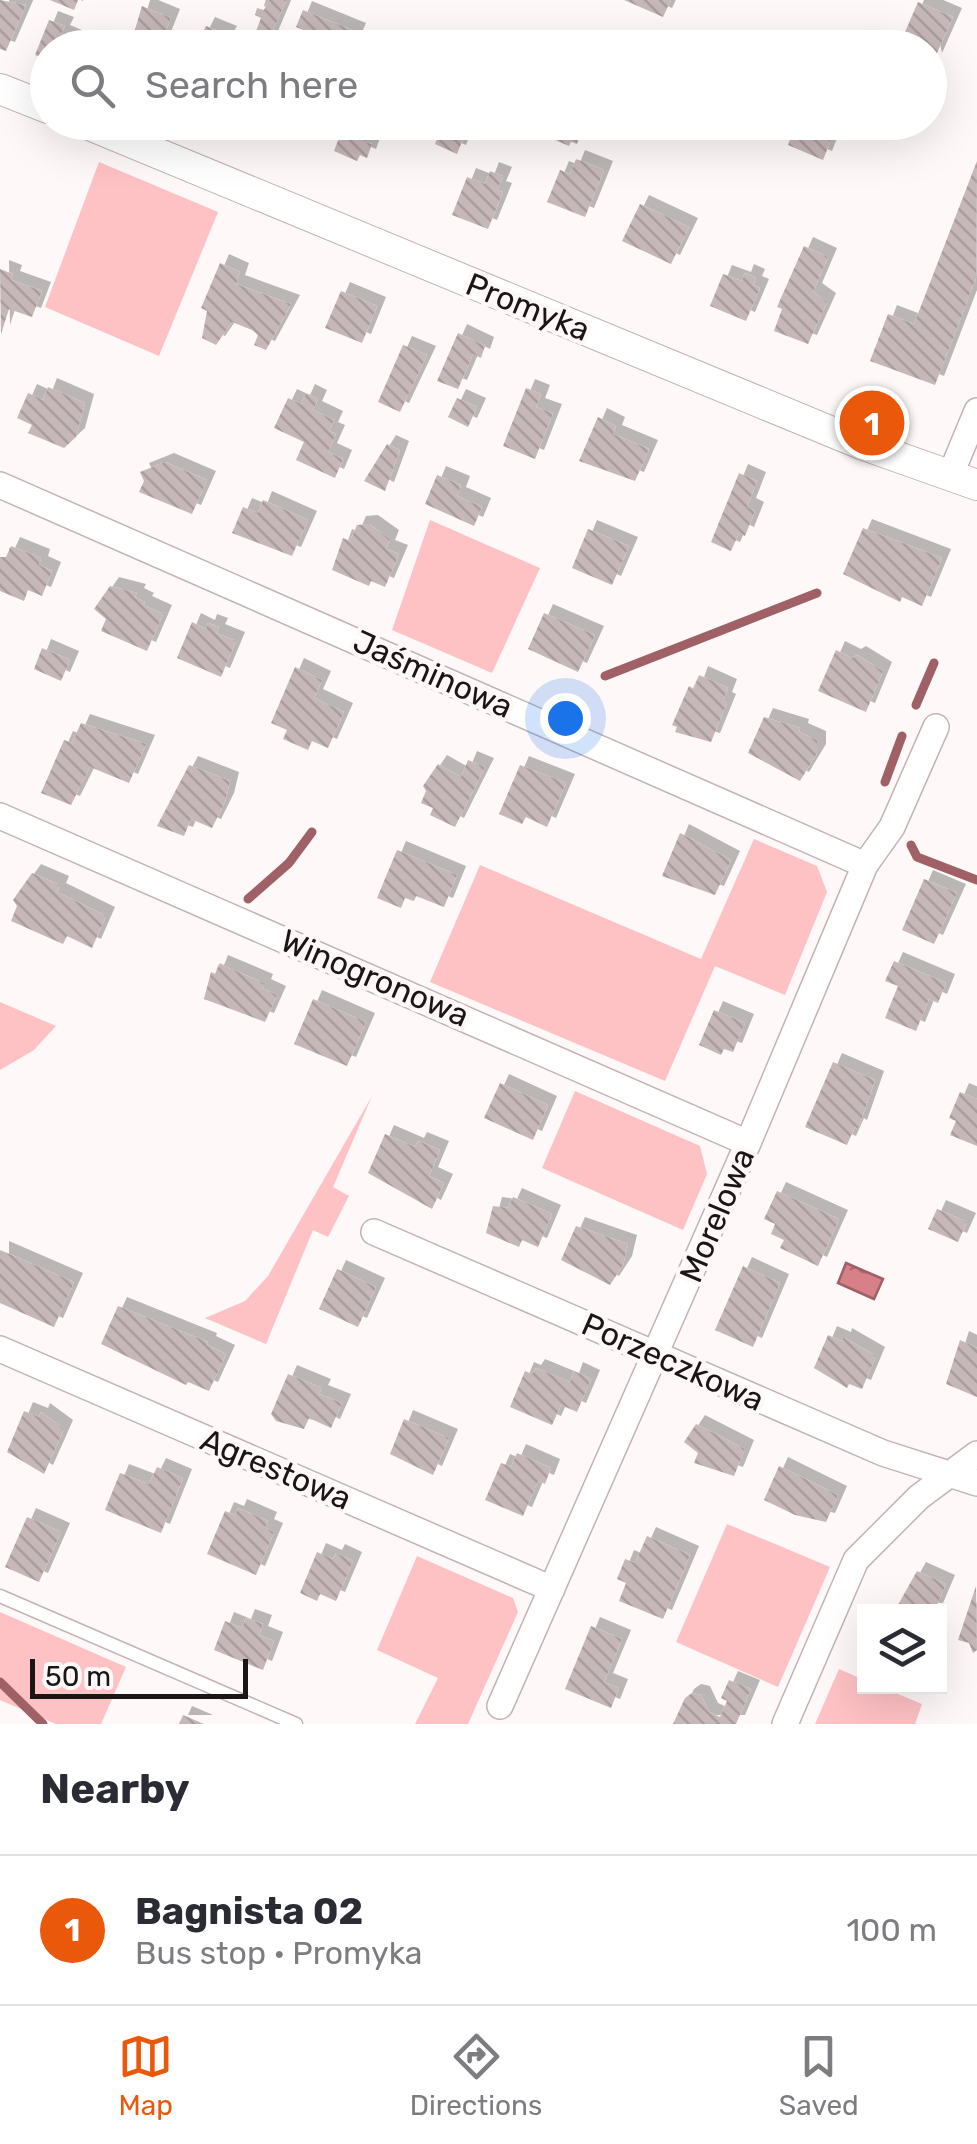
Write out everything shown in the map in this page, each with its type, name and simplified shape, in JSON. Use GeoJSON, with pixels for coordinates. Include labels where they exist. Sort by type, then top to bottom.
{"type":"FeatureCollection","features":[{"type":"Feature","properties":{"kind":"street"},"geometry":{"type":"LineString","coordinates":[[0,89],[30,101]]}},
{"type":"Feature","properties":{"kind":"street","name":"Promyka"},"geometry":{"type":"LineString","coordinates":[[126,140],[843,436],[964,480]]}},
{"type":"Feature","properties":{"kind":"street"},"geometry":{"type":"LineString","coordinates":[[964,480],[977,411]]}},
{"type":"Feature","properties":{"kind":"street","name":"Jaśminowa"},"geometry":{"type":"LineString","coordinates":[[0,485],[865,864]]}},
{"type":"Feature","properties":{"kind":"street","name":"Morelowa"},"geometry":{"type":"LineString","coordinates":[[496,1715],[748,1143],[865,864],[892,827],[936,727]]}},
{"type":"Feature","properties":{"kind":"street","name":"Winogronowa"},"geometry":{"type":"LineString","coordinates":[[0,816],[748,1143]]}},
{"type":"Feature","properties":{"kind":"street","name":"Porzeczkowa"},"geometry":{"type":"LineString","coordinates":[[374,1232],[883,1454],[977,1483]]}},
{"type":"Feature","properties":{"kind":"street","name":"Agrestowa"},"geometry":{"type":"LineString","coordinates":[[0,1349],[552,1589]]}},
{"type":"Feature","properties":{"kind":"street"},"geometry":{"type":"LineString","coordinates":[[785,1724],[856,1560],[919,1497],[977,1454]]}},
{"type":"Feature","properties":{"kind":"lane"},"geometry":{"type":"LineString","coordinates":[[0,1596],[296,1724]]}},
{"type":"Feature","properties":{"kind":"shaded area"},"geometry":{"type":"Polygon","coordinates":[[[99,162],[218,212],[159,356],[45,307],[99,162]]]}},
{"type":"Feature","properties":{"kind":"shaded area"},"geometry":{"type":"Polygon","coordinates":[[[430,520],[540,568],[492,673],[392,630],[430,520]]]}},
{"type":"Feature","properties":{"kind":"shaded area"},"geometry":{"type":"Polygon","coordinates":[[[754,839],[817,866],[827,892],[785,995],[715,966],[665,1081],[430,982],[480,865],[701,959],[754,839]]]}},
{"type":"Feature","properties":{"kind":"shaded area"},"geometry":{"type":"Polygon","coordinates":[[[0,1002],[56,1026],[34,1050],[0,1070],[0,1002]]]}},
{"type":"Feature","properties":{"kind":"shaded area"},"geometry":{"type":"Polygon","coordinates":[[[575,1091],[700,1146],[707,1174],[683,1230],[542,1168],[575,1091]]]}},
{"type":"Feature","properties":{"kind":"shaded area"},"geometry":{"type":"Polygon","coordinates":[[[372,1096],[333,1187],[349,1196],[328,1237],[313,1230],[266,1344],[205,1318],[245,1301],[268,1276],[372,1096]]]}},
{"type":"Feature","properties":{"kind":"shaded area"},"geometry":{"type":"Polygon","coordinates":[[[727,1524],[830,1567],[778,1687],[676,1642],[727,1524]]]}},
{"type":"Feature","properties":{"kind":"shaded area"},"geometry":{"type":"Polygon","coordinates":[[[417,1556],[513,1598],[518,1612],[468,1724],[415,1724],[438,1678],[377,1650],[417,1556]]]}},
{"type":"Feature","properties":{"kind":"shaded area"},"geometry":{"type":"Polygon","coordinates":[[[0,1612],[126,1667],[101,1724],[56,1724],[0,1700],[0,1612]]]}},
{"type":"Feature","properties":{"kind":"shaded area"},"geometry":{"type":"Polygon","coordinates":[[[839,1669],[857,1677],[857,1694],[898,1694],[922,1704],[915,1724],[815,1724],[839,1669]]]}},
{"type":"Feature","properties":{"kind":"water"},"geometry":{"type":"Polygon","coordinates":[[[846,1263],[883,1279],[874,1299],[838,1283],[846,1263]]]}},
{"type":"Feature","properties":{"kind":"building"},"geometry":{"type":"Polygon","coordinates":[[[0,0],[26,5],[6,51],[0,49],[0,0]]]}},
{"type":"Feature","properties":{"kind":"building"},"geometry":{"type":"Polygon","coordinates":[[[50,0],[78,0],[74,10],[50,0]]]}},
{"type":"Feature","properties":{"kind":"building"},"geometry":{"type":"Polygon","coordinates":[[[269,0],[286,0],[273,30],[256,30],[261,18],[255,15],[257,8],[264,10],[269,0]]]}},
{"type":"Feature","properties":{"kind":"building"},"geometry":{"type":"Polygon","coordinates":[[[624,0],[671,0],[663,17],[624,0]]]}},
{"type":"Feature","properties":{"kind":"building"},"geometry":{"type":"Polygon","coordinates":[[[918,2],[953,17],[947,30],[906,30],[918,2]]]}},
{"type":"Feature","properties":{"kind":"building"},"geometry":{"type":"Polygon","coordinates":[[[142,6],[171,18],[166,30],[135,30],[142,6]]]}},
{"type":"Feature","properties":{"kind":"building"},"geometry":{"type":"Polygon","coordinates":[[[303,10],[352,30],[303,30],[296,27],[303,10]]]}},
{"type":"Feature","properties":{"kind":"building"},"geometry":{"type":"Polygon","coordinates":[[[49,20],[65,26],[63,30],[45,30],[49,20]]]}},
{"type":"Feature","properties":{"kind":"building"},"geometry":{"type":"Polygon","coordinates":[[[338,140],[366,140],[372,144],[367,158],[360,155],[357,161],[334,151],[338,140]]]}},
{"type":"Feature","properties":{"kind":"building"},"geometry":{"type":"Polygon","coordinates":[[[437,140],[463,140],[457,154],[435,144],[437,140]]]}},
{"type":"Feature","properties":{"kind":"building"},"geometry":{"type":"Polygon","coordinates":[[[555,140],[578,140],[569,146],[555,140]]]}},
{"type":"Feature","properties":{"kind":"building"},"geometry":{"type":"Polygon","coordinates":[[[790,140],[831,140],[823,160],[788,145],[790,140]]]}},
{"type":"Feature","properties":{"kind":"building"},"geometry":{"type":"Polygon","coordinates":[[[576,159],[604,170],[585,217],[547,202],[560,170],[570,174],[576,159]]]}},
{"type":"Feature","properties":{"kind":"building"},"geometry":{"type":"Polygon","coordinates":[[[977,161],[976,278],[935,385],[870,361],[888,314],[914,324],[977,161]]]}},
{"type":"Feature","properties":{"kind":"building"},"geometry":{"type":"Polygon","coordinates":[[[490,171],[503,176],[497,190],[503,192],[488,229],[452,215],[467,177],[485,184],[490,171]]]}},
{"type":"Feature","properties":{"kind":"building"},"geometry":{"type":"Polygon","coordinates":[[[640,204],[689,227],[671,264],[622,241],[640,204]]]}},
{"type":"Feature","properties":{"kind":"building"},"geometry":{"type":"Polygon","coordinates":[[[804,246],[828,257],[813,292],[827,302],[808,344],[774,331],[782,309],[777,307],[804,246]]]}},
{"type":"Feature","properties":{"kind":"building"},"geometry":{"type":"Polygon","coordinates":[[[220,263],[240,272],[236,284],[291,304],[266,350],[254,345],[258,335],[252,330],[232,322],[216,345],[202,338],[207,311],[201,308],[220,263]]]}},
{"type":"Feature","properties":{"kind":"building"},"geometry":{"type":"Polygon","coordinates":[[[0,269],[13,274],[11,280],[42,291],[32,317],[9,309],[1,334],[0,269]]]}},
{"type":"Feature","properties":{"kind":"building"},"geometry":{"type":"Polygon","coordinates":[[[745,273],[756,278],[753,285],[760,288],[746,321],[710,306],[723,274],[742,281],[745,273]]]}},
{"type":"Feature","properties":{"kind":"building"},"geometry":{"type":"Polygon","coordinates":[[[341,291],[377,306],[362,343],[325,328],[341,291]]]}},
{"type":"Feature","properties":{"kind":"building"},"geometry":{"type":"Polygon","coordinates":[[[458,333],[485,346],[481,358],[473,354],[458,389],[437,381],[458,333]]]}},
{"type":"Feature","properties":{"kind":"building"},"geometry":{"type":"Polygon","coordinates":[[[403,345],[427,355],[400,412],[378,402],[403,345]]]}},
{"type":"Feature","properties":{"kind":"building"},"geometry":{"type":"Polygon","coordinates":[[[48,387],[85,403],[76,437],[64,448],[28,433],[32,425],[17,418],[28,393],[43,400],[48,387]]]}},
{"type":"Feature","properties":{"kind":"building"},"geometry":{"type":"Polygon","coordinates":[[[526,388],[541,394],[536,407],[553,413],[535,459],[503,446],[526,388]]]}},
{"type":"Feature","properties":{"kind":"building"},"geometry":{"type":"Polygon","coordinates":[[[306,393],[318,399],[313,410],[334,420],[329,431],[336,434],[328,452],[343,459],[335,478],[296,460],[304,442],[274,428],[288,398],[301,404],[306,393]]]}},
{"type":"Feature","properties":{"kind":"building"},"geometry":{"type":"Polygon","coordinates":[[[457,398],[477,407],[468,427],[448,417],[457,398]]]}},
{"type":"Feature","properties":{"kind":"building"},"geometry":{"type":"Polygon","coordinates":[[[598,417],[616,426],[613,434],[649,449],[635,481],[579,461],[598,417]]]}},
{"type":"Feature","properties":{"kind":"building"},"geometry":{"type":"Polygon","coordinates":[[[387,444],[400,450],[385,491],[364,481],[387,444]]]}},
{"type":"Feature","properties":{"kind":"building"},"geometry":{"type":"Polygon","coordinates":[[[165,462],[207,480],[192,514],[139,492],[144,481],[140,472],[165,462]]]}},
{"type":"Feature","properties":{"kind":"building"},"geometry":{"type":"Polygon","coordinates":[[[739,473],[757,481],[747,507],[755,511],[745,536],[739,533],[731,551],[711,542],[739,473]]]}},
{"type":"Feature","properties":{"kind":"building"},"geometry":{"type":"Polygon","coordinates":[[[437,475],[461,485],[457,496],[482,507],[474,526],[425,504],[437,475]]]}},
{"type":"Feature","properties":{"kind":"building"},"geometry":{"type":"Polygon","coordinates":[[[263,500],[308,520],[292,556],[232,533],[243,507],[258,513],[263,500]]]}},
{"type":"Feature","properties":{"kind":"building"},"geometry":{"type":"Polygon","coordinates":[[[369,524],[390,539],[386,549],[399,554],[385,587],[371,581],[369,586],[332,570],[343,538],[350,541],[357,525],[369,524]]]}},
{"type":"Feature","properties":{"kind":"building"},"geometry":{"type":"Polygon","coordinates":[[[863,528],[942,558],[922,606],[902,597],[900,602],[843,574],[863,528]]]}},
{"type":"Feature","properties":{"kind":"building"},"geometry":{"type":"Polygon","coordinates":[[[588,529],[629,546],[612,585],[572,568],[588,529]]]}},
{"type":"Feature","properties":{"kind":"building"},"geometry":{"type":"Polygon","coordinates":[[[11,546],[41,558],[39,565],[52,571],[42,596],[28,590],[24,601],[0,591],[0,557],[6,557],[11,546]]]}},
{"type":"Feature","properties":{"kind":"building"},"geometry":{"type":"Polygon","coordinates":[[[110,586],[137,593],[135,597],[145,602],[143,605],[163,614],[147,651],[101,631],[106,619],[94,609],[110,586]]]}},
{"type":"Feature","properties":{"kind":"building"},"geometry":{"type":"Polygon","coordinates":[[[544,613],[595,635],[578,672],[528,649],[544,613]]]}},
{"type":"Feature","properties":{"kind":"building"},"geometry":{"type":"Polygon","coordinates":[[[192,622],[206,629],[208,623],[219,627],[216,633],[236,641],[221,677],[177,658],[192,622]]]}},
{"type":"Feature","properties":{"kind":"building"},"geometry":{"type":"Polygon","coordinates":[[[42,648],[70,660],[61,681],[34,669],[42,648]]]}},
{"type":"Feature","properties":{"kind":"building"},"geometry":{"type":"Polygon","coordinates":[[[836,650],[852,658],[857,655],[883,671],[866,712],[818,691],[836,650]]]}},
{"type":"Feature","properties":{"kind":"building"},"geometry":{"type":"Polygon","coordinates":[[[295,667],[322,680],[314,698],[344,712],[328,748],[312,741],[308,750],[283,739],[287,730],[271,723],[295,667]]]}},
{"type":"Feature","properties":{"kind":"building"},"geometry":{"type":"Polygon","coordinates":[[[699,675],[728,688],[723,701],[727,703],[711,742],[675,732],[677,727],[672,725],[689,686],[694,689],[699,675]]]}},
{"type":"Feature","properties":{"kind":"building"},"geometry":{"type":"Polygon","coordinates":[[[764,717],[800,728],[799,732],[817,740],[817,753],[800,781],[748,753],[764,717]]]}},
{"type":"Feature","properties":{"kind":"building"},"geometry":{"type":"Polygon","coordinates":[[[81,723],[146,744],[129,783],[90,767],[71,805],[41,793],[64,740],[72,743],[81,723]]]}},
{"type":"Feature","properties":{"kind":"building"},"geometry":{"type":"Polygon","coordinates":[[[468,760],[485,767],[455,827],[430,815],[433,808],[421,803],[426,791],[423,786],[438,764],[461,777],[468,760]]]}},
{"type":"Feature","properties":{"kind":"building"},"geometry":{"type":"Polygon","coordinates":[[[189,765],[230,781],[212,828],[191,819],[184,836],[157,826],[189,765]]]}},
{"type":"Feature","properties":{"kind":"building"},"geometry":{"type":"Polygon","coordinates":[[[520,765],[566,783],[547,827],[526,817],[522,824],[499,814],[520,765]]]}},
{"type":"Feature","properties":{"kind":"building"},"geometry":{"type":"Polygon","coordinates":[[[680,833],[731,860],[715,895],[662,876],[680,833]]]}},
{"type":"Feature","properties":{"kind":"building"},"geometry":{"type":"Polygon","coordinates":[[[397,850],[457,875],[444,907],[416,896],[414,901],[405,898],[401,908],[377,898],[397,850]]]}},
{"type":"Feature","properties":{"kind":"building"},"geometry":{"type":"Polygon","coordinates":[[[32,873],[60,885],[57,892],[106,916],[92,948],[67,936],[63,944],[11,921],[17,906],[13,900],[32,873]]]}},
{"type":"Feature","properties":{"kind":"building"},"geometry":{"type":"Polygon","coordinates":[[[924,879],[957,893],[934,944],[902,930],[924,879]]]}},
{"type":"Feature","properties":{"kind":"building"},"geometry":{"type":"Polygon","coordinates":[[[894,961],[946,983],[938,1003],[929,999],[916,1031],[885,1018],[898,986],[885,981],[894,961]]]}},
{"type":"Feature","properties":{"kind":"building"},"geometry":{"type":"Polygon","coordinates":[[[219,964],[264,983],[262,988],[277,995],[265,1022],[204,999],[211,972],[215,974],[219,964]]]}},
{"type":"Feature","properties":{"kind":"building"},"geometry":{"type":"Polygon","coordinates":[[[313,999],[366,1022],[347,1066],[294,1044],[313,999]]]}},
{"type":"Feature","properties":{"kind":"building"},"geometry":{"type":"Polygon","coordinates":[[[714,1010],[745,1023],[733,1052],[724,1049],[721,1055],[699,1045],[714,1010]]]}},
{"type":"Feature","properties":{"kind":"building"},"geometry":{"type":"Polygon","coordinates":[[[833,1062],[875,1080],[858,1129],[855,1127],[847,1145],[805,1127],[833,1062]]]}},
{"type":"Feature","properties":{"kind":"building"},"geometry":{"type":"Polygon","coordinates":[[[500,1083],[548,1105],[533,1140],[484,1118],[500,1083]]]}},
{"type":"Feature","properties":{"kind":"building"},"geometry":{"type":"Polygon","coordinates":[[[960,1092],[977,1099],[977,1146],[950,1135],[956,1121],[949,1118],[960,1092]]]}},
{"type":"Feature","properties":{"kind":"building"},"geometry":{"type":"Polygon","coordinates":[[[385,1134],[415,1147],[418,1141],[440,1150],[429,1176],[444,1183],[432,1209],[368,1173],[385,1134]]]}},
{"type":"Feature","properties":{"kind":"building"},"geometry":{"type":"Polygon","coordinates":[[[777,1191],[839,1219],[818,1266],[780,1248],[784,1240],[771,1234],[775,1224],[764,1219],[777,1191]]]}},
{"type":"Feature","properties":{"kind":"building"},"geometry":{"type":"Polygon","coordinates":[[[513,1197],[552,1214],[538,1247],[522,1240],[519,1247],[486,1233],[493,1206],[508,1208],[513,1197]]]}},
{"type":"Feature","properties":{"kind":"building"},"geometry":{"type":"Polygon","coordinates":[[[937,1209],[967,1222],[958,1242],[928,1229],[937,1209]]]}},
{"type":"Feature","properties":{"kind":"building"},"geometry":{"type":"Polygon","coordinates":[[[576,1226],[628,1244],[623,1265],[610,1285],[561,1260],[576,1226]]]}},
{"type":"Feature","properties":{"kind":"building"},"geometry":{"type":"Polygon","coordinates":[[[0,1250],[74,1282],[54,1327],[0,1303],[0,1250]]]}},
{"type":"Feature","properties":{"kind":"building"},"geometry":{"type":"Polygon","coordinates":[[[743,1266],[780,1283],[753,1347],[715,1330],[743,1266]]]}},
{"type":"Feature","properties":{"kind":"building"},"geometry":{"type":"Polygon","coordinates":[[[337,1269],[376,1287],[358,1327],[319,1309],[337,1269]]]}},
{"type":"Feature","properties":{"kind":"building"},"geometry":{"type":"Polygon","coordinates":[[[118,1306],[208,1342],[207,1345],[226,1354],[209,1391],[188,1382],[186,1385],[101,1344],[118,1306]]]}},
{"type":"Feature","properties":{"kind":"building"},"geometry":{"type":"Polygon","coordinates":[[[828,1335],[842,1341],[843,1337],[876,1356],[862,1389],[849,1384],[847,1388],[814,1368],[828,1335]]]}},
{"type":"Feature","properties":{"kind":"building"},"geometry":{"type":"Polygon","coordinates":[[[960,1340],[977,1348],[977,1397],[946,1384],[960,1340]]]}},
{"type":"Feature","properties":{"kind":"building"},"geometry":{"type":"Polygon","coordinates":[[[536,1368],[570,1382],[574,1371],[591,1379],[577,1412],[561,1405],[552,1425],[510,1407],[525,1371],[532,1374],[536,1368]]]}},
{"type":"Feature","properties":{"kind":"building"},"geometry":{"type":"Polygon","coordinates":[[[288,1374],[322,1388],[319,1394],[342,1403],[331,1428],[309,1418],[304,1429],[276,1421],[271,1414],[288,1374]]]}},
{"type":"Feature","properties":{"kind":"building"},"geometry":{"type":"Polygon","coordinates":[[[24,1411],[39,1417],[41,1412],[64,1429],[44,1474],[7,1452],[24,1411]]]}},
{"type":"Feature","properties":{"kind":"building"},"geometry":{"type":"Polygon","coordinates":[[[404,1419],[449,1438],[433,1475],[390,1454],[404,1419]]]}},
{"type":"Feature","properties":{"kind":"building"},"geometry":{"type":"Polygon","coordinates":[[[696,1424],[745,1449],[734,1476],[694,1463],[698,1453],[684,1442],[696,1424]]]}},
{"type":"Feature","properties":{"kind":"building"},"geometry":{"type":"Polygon","coordinates":[[[517,1453],[551,1468],[545,1484],[538,1481],[523,1516],[485,1500],[501,1463],[511,1467],[517,1453]]]}},
{"type":"Feature","properties":{"kind":"building"},"geometry":{"type":"Polygon","coordinates":[[[779,1466],[838,1495],[826,1522],[795,1515],[764,1500],[779,1466]]]}},
{"type":"Feature","properties":{"kind":"building"},"geometry":{"type":"Polygon","coordinates":[[[157,1467],[183,1478],[161,1533],[105,1510],[120,1473],[149,1484],[157,1467]]]}},
{"type":"Feature","properties":{"kind":"building"},"geometry":{"type":"Polygon","coordinates":[[[238,1508],[268,1521],[265,1528],[274,1532],[256,1575],[207,1554],[225,1511],[235,1515],[238,1508]]]}},
{"type":"Feature","properties":{"kind":"building"},"geometry":{"type":"Polygon","coordinates":[[[27,1517],[61,1532],[39,1582],[5,1567],[27,1517]]]}},
{"type":"Feature","properties":{"kind":"building"},"geometry":{"type":"Polygon","coordinates":[[[647,1536],[690,1555],[663,1619],[619,1601],[626,1583],[617,1579],[625,1559],[635,1563],[647,1536]]]}},
{"type":"Feature","properties":{"kind":"building"},"geometry":{"type":"Polygon","coordinates":[[[317,1552],[333,1559],[336,1553],[353,1561],[336,1601],[320,1594],[317,1601],[300,1593],[317,1552]]]}},
{"type":"Feature","properties":{"kind":"building"},"geometry":{"type":"Polygon","coordinates":[[[917,1571],[946,1584],[937,1604],[898,1604],[917,1571]]]}},
{"type":"Feature","properties":{"kind":"building"},"geometry":{"type":"Polygon","coordinates":[[[976,1586],[977,1650],[973,1653],[969,1643],[958,1640],[976,1586]]]}},
{"type":"Feature","properties":{"kind":"building"},"geometry":{"type":"Polygon","coordinates":[[[246,1618],[263,1624],[259,1635],[274,1641],[263,1670],[214,1650],[225,1621],[242,1628],[246,1618]]]}},
{"type":"Feature","properties":{"kind":"building"},"geometry":{"type":"Polygon","coordinates":[[[591,1626],[622,1639],[604,1682],[619,1688],[611,1708],[565,1689],[591,1626]]]}},
{"type":"Feature","properties":{"kind":"building"},"geometry":{"type":"Polygon","coordinates":[[[729,1680],[751,1689],[736,1724],[673,1724],[685,1698],[692,1693],[701,1695],[709,1712],[720,1717],[727,1701],[721,1698],[729,1680]]]}},
{"type":"Feature","properties":{"kind":"building"},"geometry":{"type":"Polygon","coordinates":[[[183,1715],[204,1724],[179,1724],[183,1715]]]}},
{"type":"Feature","properties":{"kind":"waterway"},"geometry":{"type":"LineString","coordinates":[[605,676],[817,593]]}},
{"type":"Feature","properties":{"kind":"waterway"},"geometry":{"type":"LineString","coordinates":[[916,705],[934,663]]}},
{"type":"Feature","properties":{"kind":"waterway"},"geometry":{"type":"LineString","coordinates":[[885,782],[902,736]]}},
{"type":"Feature","properties":{"kind":"waterway"},"geometry":{"type":"LineString","coordinates":[[248,899],[289,863],[312,832]]}},
{"type":"Feature","properties":{"kind":"waterway"},"geometry":{"type":"LineString","coordinates":[[911,845],[917,857],[977,880]]}},
{"type":"Feature","properties":{"kind":"waterway"},"geometry":{"type":"LineString","coordinates":[[0,1682],[43,1724]]}},
{"type":"Feature","properties":{"kind":"place","name":"Bagnista 02"},"geometry":{"type":"Point","coordinates":[872,423]}}]}
